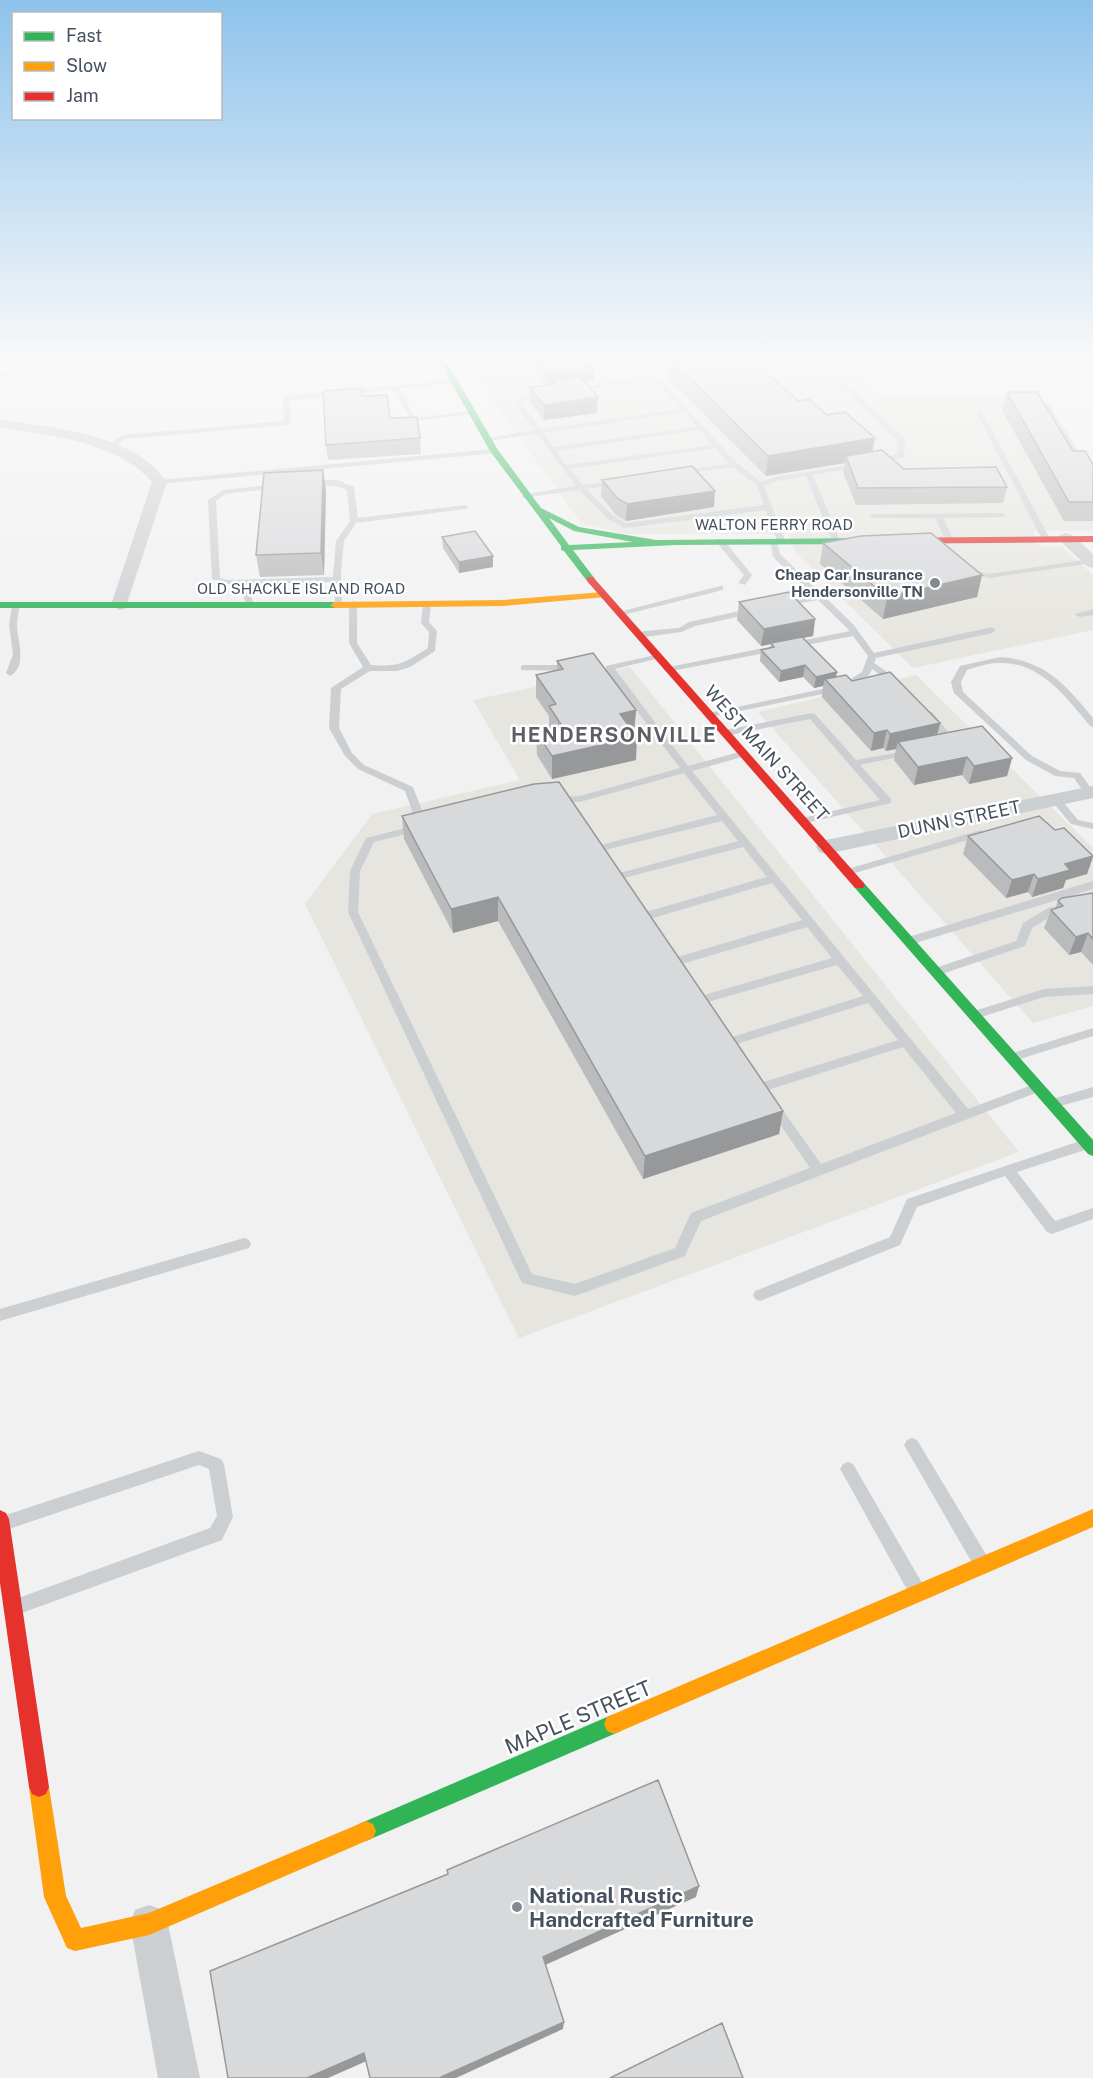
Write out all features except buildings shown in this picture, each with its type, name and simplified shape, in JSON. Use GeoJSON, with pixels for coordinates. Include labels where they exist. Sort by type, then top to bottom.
{"type":"FeatureCollection","features":[{"type":"Feature","properties":{"kind":"street"},"geometry":{"type":"LineString","coordinates":[[119,605],[160,482],[152,469],[131,456]]}},
{"type":"Feature","properties":{"kind":"street","name":"WEST MAIN STREET"},"geometry":{"type":"LineString","coordinates":[[498,456],[564,548],[603,595],[1091,1146]]}},
{"type":"Feature","properties":{"kind":"street"},"geometry":{"type":"LineString","coordinates":[[530,501],[577,529],[656,543]]}},
{"type":"Feature","properties":{"kind":"street"},"geometry":{"type":"LineString","coordinates":[[1066,538],[1092,562]]}},
{"type":"Feature","properties":{"kind":"street","name":"WALTON FERRY ROAD"},"geometry":{"type":"LineString","coordinates":[[564,548],[720,541],[836,540],[948,544],[1066,538],[1093,539]]}},
{"type":"Feature","properties":{"kind":"street","name":"OLD SHACKLE ISLAND ROAD"},"geometry":{"type":"LineString","coordinates":[[0,605],[427,604],[544,602],[603,595]]}},
{"type":"Feature","properties":{"kind":"street","name":"DUNN STREET"},"geometry":{"type":"LineString","coordinates":[[826,847],[1091,792]]}},
{"type":"Feature","properties":{"kind":"street","name":"MAPLE STREET"},"geometry":{"type":"LineString","coordinates":[[13,1608],[55,1897],[75,1940],[149,1924],[1093,1518]]}},
{"type":"Feature","properties":{"kind":"street"},"geometry":{"type":"LineString","coordinates":[[0,1521],[13,1608]]}},
{"type":"Feature","properties":{"kind":"street"},"geometry":{"type":"LineString","coordinates":[[149,1924],[179,2078]]}},
{"type":"Feature","properties":{"kind":"lane"},"geometry":{"type":"LineString","coordinates":[[160,482],[392,456]]}},
{"type":"Feature","properties":{"kind":"lane"},"geometry":{"type":"LineString","coordinates":[[557,456],[610,519],[625,526],[769,507]]}},
{"type":"Feature","properties":{"kind":"lane"},"geometry":{"type":"LineString","coordinates":[[566,467],[646,456]]}},
{"type":"Feature","properties":{"kind":"lane"},"geometry":{"type":"LineString","coordinates":[[726,456],[734,465],[760,485],[769,507],[777,541],[776,555],[855,633],[870,659],[908,693]]}},
{"type":"Feature","properties":{"kind":"lane"},"geometry":{"type":"LineString","coordinates":[[760,485],[898,456]]}},
{"type":"Feature","properties":{"kind":"lane"},"geometry":{"type":"LineString","coordinates":[[1002,456],[1046,539]]}},
{"type":"Feature","properties":{"kind":"lane"},"geometry":{"type":"LineString","coordinates":[[1078,456],[1093,481]]}},
{"type":"Feature","properties":{"kind":"lane"},"geometry":{"type":"LineString","coordinates":[[675,473],[734,465]]}},
{"type":"Feature","properties":{"kind":"lane"},"geometry":{"type":"LineString","coordinates":[[809,474],[836,540]]}},
{"type":"Feature","properties":{"kind":"lane"},"geometry":{"type":"LineString","coordinates":[[530,501],[582,488],[629,480]]}},
{"type":"Feature","properties":{"kind":"lane"},"geometry":{"type":"LineString","coordinates":[[302,483],[337,482],[351,489],[354,521],[340,541],[337,579],[346,604],[353,643],[368,668]]}},
{"type":"Feature","properties":{"kind":"lane"},"geometry":{"type":"LineString","coordinates":[[291,484],[223,492],[212,500],[216,579],[242,582],[337,579]]}},
{"type":"Feature","properties":{"kind":"lane"},"geometry":{"type":"LineString","coordinates":[[354,521],[465,507]]}},
{"type":"Feature","properties":{"kind":"lane"},"geometry":{"type":"LineString","coordinates":[[938,515],[948,544]]}},
{"type":"Feature","properties":{"kind":"lane"},"geometry":{"type":"LineString","coordinates":[[873,516],[1001,515]]}},
{"type":"Feature","properties":{"kind":"lane"},"geometry":{"type":"LineString","coordinates":[[720,541],[748,575],[742,583]]}},
{"type":"Feature","properties":{"kind":"lane"},"geometry":{"type":"LineString","coordinates":[[962,566],[968,572],[989,576],[1092,562]]}},
{"type":"Feature","properties":{"kind":"lane"},"geometry":{"type":"LineString","coordinates":[[242,582],[250,605]]}},
{"type":"Feature","properties":{"kind":"lane"},"geometry":{"type":"LineString","coordinates":[[619,613],[720,588]]}},
{"type":"Feature","properties":{"kind":"lane"},"geometry":{"type":"LineString","coordinates":[[774,606],[820,597]]}},
{"type":"Feature","properties":{"kind":"lane"},"geometry":{"type":"LineString","coordinates":[[427,604],[426,623],[433,631],[432,649],[407,665],[394,669],[368,668],[336,688],[334,728],[348,754],[361,767],[409,789],[429,825],[370,840],[355,871],[353,912],[527,1279],[575,1290],[680,1252],[696,1217],[1038,1088]]}},
{"type":"Feature","properties":{"kind":"lane"},"geometry":{"type":"LineString","coordinates":[[10,673],[17,654],[13,626],[16,605]]}},
{"type":"Feature","properties":{"kind":"lane"},"geometry":{"type":"LineString","coordinates":[[638,635],[688,628],[692,624],[762,609]]}},
{"type":"Feature","properties":{"kind":"lane"},"geometry":{"type":"LineString","coordinates":[[1079,614],[1093,612]]}},
{"type":"Feature","properties":{"kind":"lane"},"geometry":{"type":"LineString","coordinates":[[870,659],[992,630]]}},
{"type":"Feature","properties":{"kind":"lane"},"geometry":{"type":"LineString","coordinates":[[669,670],[855,633]]}},
{"type":"Feature","properties":{"kind":"lane"},"geometry":{"type":"LineString","coordinates":[[599,668],[609,668],[657,656]]}},
{"type":"Feature","properties":{"kind":"lane"},"geometry":{"type":"LineString","coordinates":[[709,716],[844,687],[866,673],[870,659]]}},
{"type":"Feature","properties":{"kind":"lane"},"geometry":{"type":"LineString","coordinates":[[1091,792],[1077,775],[1058,774],[1029,758],[959,693],[956,682],[963,668],[998,660],[1022,661],[1037,667],[1064,689],[1093,724]]}},
{"type":"Feature","properties":{"kind":"lane"},"geometry":{"type":"LineString","coordinates":[[524,668],[578,668]]}},
{"type":"Feature","properties":{"kind":"lane"},"geometry":{"type":"LineString","coordinates":[[609,668],[686,770],[965,1115]]}},
{"type":"Feature","properties":{"kind":"lane"},"geometry":{"type":"LineString","coordinates":[[923,708],[944,733],[945,744],[933,746]]}},
{"type":"Feature","properties":{"kind":"lane"},"geometry":{"type":"LineString","coordinates":[[725,733],[812,716],[887,801],[802,820]]}},
{"type":"Feature","properties":{"kind":"lane"},"geometry":{"type":"LineString","coordinates":[[854,763],[922,749]]}},
{"type":"Feature","properties":{"kind":"lane"},"geometry":{"type":"LineString","coordinates":[[539,801],[566,805],[580,799],[743,754]]}},
{"type":"Feature","properties":{"kind":"lane"},"geometry":{"type":"LineString","coordinates":[[1055,799],[1075,822],[1093,827]]}},
{"type":"Feature","properties":{"kind":"lane"},"geometry":{"type":"LineString","coordinates":[[724,817],[606,863],[745,843]]}},
{"type":"Feature","properties":{"kind":"lane"},"geometry":{"type":"LineString","coordinates":[[848,872],[992,830]]}},
{"type":"Feature","properties":{"kind":"lane"},"geometry":{"type":"LineString","coordinates":[[644,917],[774,879]]}},
{"type":"Feature","properties":{"kind":"lane"},"geometry":{"type":"LineString","coordinates":[[909,941],[1093,885]]}},
{"type":"Feature","properties":{"kind":"lane"},"geometry":{"type":"LineString","coordinates":[[936,972],[1021,943],[1027,926],[1052,911],[1093,903]]}},
{"type":"Feature","properties":{"kind":"lane"},"geometry":{"type":"LineString","coordinates":[[675,962],[809,922]]}},
{"type":"Feature","properties":{"kind":"lane"},"geometry":{"type":"LineString","coordinates":[[701,1000],[840,960]]}},
{"type":"Feature","properties":{"kind":"lane"},"geometry":{"type":"LineString","coordinates":[[974,1016],[1044,993],[1093,990]]}},
{"type":"Feature","properties":{"kind":"lane"},"geometry":{"type":"LineString","coordinates":[[730,1042],[871,998]]}},
{"type":"Feature","properties":{"kind":"lane"},"geometry":{"type":"LineString","coordinates":[[1012,1058],[1093,1032]]}},
{"type":"Feature","properties":{"kind":"lane"},"geometry":{"type":"LineString","coordinates":[[819,1171],[758,1083],[906,1042]]}},
{"type":"Feature","properties":{"kind":"lane"},"geometry":{"type":"LineString","coordinates":[[1052,1104],[1093,1092]]}},
{"type":"Feature","properties":{"kind":"lane"},"geometry":{"type":"LineString","coordinates":[[760,1295],[895,1241],[912,1203],[1008,1170],[1091,1146]]}},
{"type":"Feature","properties":{"kind":"lane"},"geometry":{"type":"LineString","coordinates":[[1008,1170],[1052,1228],[1093,1213]]}},
{"type":"Feature","properties":{"kind":"lane"},"geometry":{"type":"LineString","coordinates":[[0,1315],[244,1244]]}},
{"type":"Feature","properties":{"kind":"lane"},"geometry":{"type":"LineString","coordinates":[[912,1445],[984,1565]]}},
{"type":"Feature","properties":{"kind":"lane"},"geometry":{"type":"LineString","coordinates":[[0,1521],[199,1458],[216,1464],[225,1517],[216,1534],[13,1608]]}},
{"type":"Feature","properties":{"kind":"lane"},"geometry":{"type":"LineString","coordinates":[[849,1469],[918,1593]]}},
{"type":"Feature","properties":{"kind":"shaded area"},"geometry":{"type":"Polygon","coordinates":[[[533,456],[1064,456],[1093,503],[1093,531],[1033,531],[1040,547],[1063,547],[1093,575],[1093,630],[913,668],[796,553],[789,534],[626,534],[582,524],[533,456]]]}},
{"type":"Feature","properties":{"kind":"shaded area"},"geometry":{"type":"Polygon","coordinates":[[[630,667],[1019,1152],[519,1338],[305,904],[372,814],[520,780],[473,700],[630,667]]]}},
{"type":"Feature","properties":{"kind":"shaded area"},"geometry":{"type":"Polygon","coordinates":[[[916,675],[1093,848],[1093,1006],[1033,1023],[758,712],[916,675]]]}},
{"type":"Feature","properties":{"kind":"traffic: fast"},"geometry":{"type":"LineString","coordinates":[[498,456],[590,579]]}},
{"type":"Feature","properties":{"kind":"traffic: fast"},"geometry":{"type":"LineString","coordinates":[[540,510],[577,529],[656,543]]}},
{"type":"Feature","properties":{"kind":"traffic: fast"},"geometry":{"type":"LineString","coordinates":[[564,548],[676,542],[868,541]]}},
{"type":"Feature","properties":{"kind":"traffic: fast"},"geometry":{"type":"LineString","coordinates":[[0,605],[335,605]]}},
{"type":"Feature","properties":{"kind":"traffic: fast"},"geometry":{"type":"LineString","coordinates":[[859,885],[1093,1150]]}},
{"type":"Feature","properties":{"kind":"traffic: fast"},"geometry":{"type":"LineString","coordinates":[[366,1831],[614,1724]]}},
{"type":"Feature","properties":{"kind":"traffic: slow"},"geometry":{"type":"LineString","coordinates":[[335,605],[503,603],[603,595]]}},
{"type":"Feature","properties":{"kind":"traffic: slow"},"geometry":{"type":"LineString","coordinates":[[614,1724],[1093,1518]]}},
{"type":"Feature","properties":{"kind":"traffic: slow"},"geometry":{"type":"LineString","coordinates":[[39,1787],[55,1897],[75,1940],[149,1924],[366,1831]]}},
{"type":"Feature","properties":{"kind":"traffic: jam"},"geometry":{"type":"LineString","coordinates":[[868,541],[1093,539]]}},
{"type":"Feature","properties":{"kind":"traffic: jam"},"geometry":{"type":"LineString","coordinates":[[590,579],[859,885]]}},
{"type":"Feature","properties":{"kind":"traffic: jam"},"geometry":{"type":"LineString","coordinates":[[0,1519],[39,1787]]}},
{"type":"Feature","properties":{"kind":"place","name":"Cheap Car Insurance Hendersonville TN"},"geometry":{"type":"Point","coordinates":[935,583]}},
{"type":"Feature","properties":{"kind":"place","name":"National Rustic Handcrafted Furniture"},"geometry":{"type":"Point","coordinates":[517,1907]}},
{"type":"Feature","properties":{"kind":"district","name":"HENDERSONVILLE"},"geometry":{"type":"Point","coordinates":[614,735]}}]}
